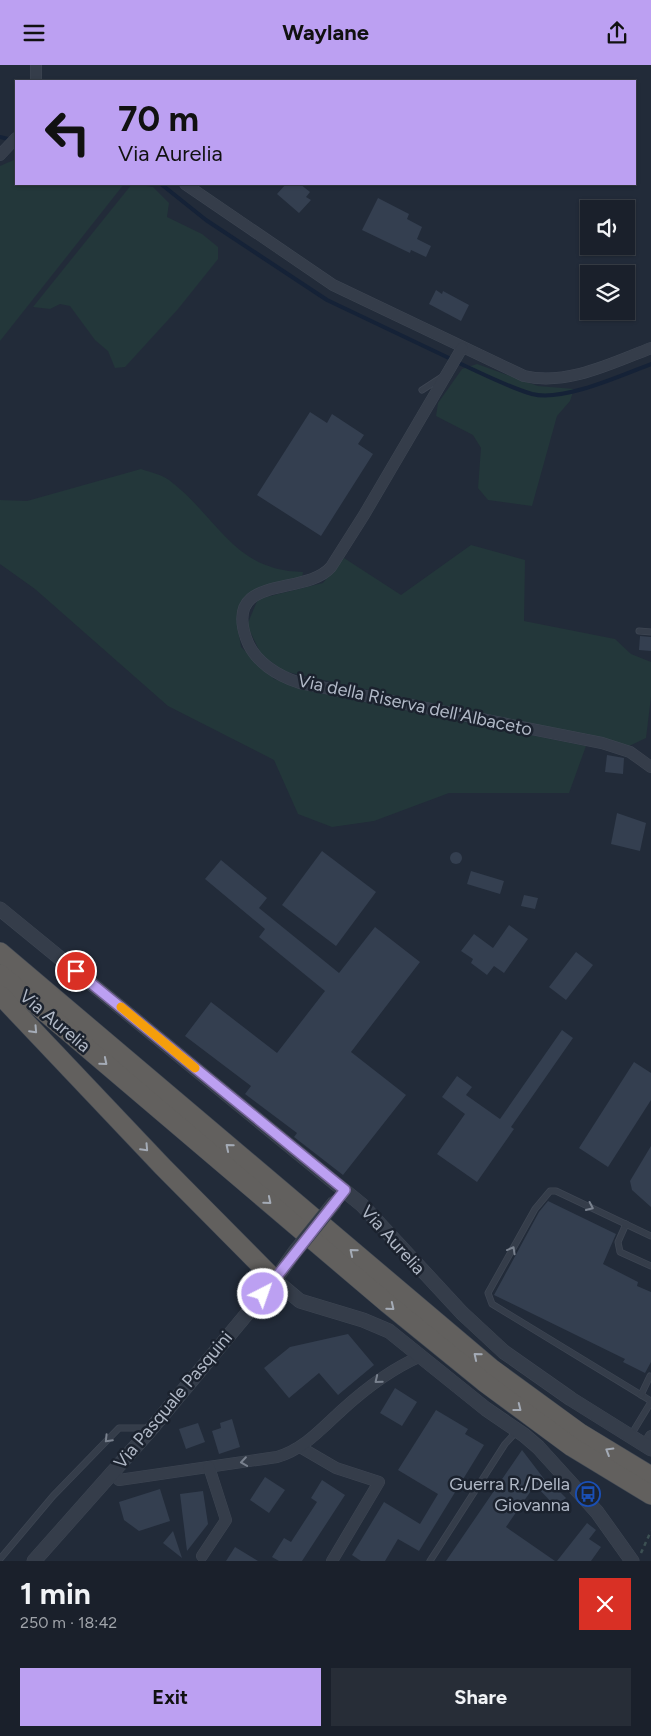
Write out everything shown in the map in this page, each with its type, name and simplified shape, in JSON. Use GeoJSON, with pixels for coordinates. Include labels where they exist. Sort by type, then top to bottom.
{"type":"FeatureCollection","features":[{"type":"Feature","properties":{"kind":"highway","name":"Via Aurelia"},"geometry":{"type":"LineString","coordinates":[[0,952],[491,1368],[580,1433],[651,1476]]}},
{"type":"Feature","properties":{"kind":"highway","name":"Via Aurelia"},"geometry":{"type":"LineString","coordinates":[[0,974],[388,1304],[484,1382],[572,1447],[651,1495]]}},
{"type":"Feature","properties":{"kind":"highway"},"geometry":{"type":"LineString","coordinates":[[0,995],[163,1167],[275,1280]]}},
{"type":"Feature","properties":{"kind":"street"},"geometry":{"type":"LineString","coordinates":[[36,65],[36,80]]}},
{"type":"Feature","properties":{"kind":"street"},"geometry":{"type":"LineString","coordinates":[[0,155],[13,142]]}},
{"type":"Feature","properties":{"kind":"street"},"geometry":{"type":"LineString","coordinates":[[186,185],[333,285],[460,352],[524,376],[545,378],[591,371],[651,348]]}},
{"type":"Feature","properties":{"kind":"street","name":"Via della Riserva dell'Albaceto"},"geometry":{"type":"LineString","coordinates":[[460,352],[364,515],[326,572],[312,581],[268,589],[251,597],[243,615],[248,643],[253,653],[269,667],[300,683],[602,743],[630,752],[651,767]]}},
{"type":"Feature","properties":{"kind":"street","name":"Via Aurelia"},"geometry":{"type":"LineString","coordinates":[[0,909],[345,1190],[365,1208],[427,1278],[489,1339],[534,1374],[630,1437],[649,1444]]}},
{"type":"Feature","properties":{"kind":"street","name":"Via Pasquale Pasquini"},"geometry":{"type":"LineString","coordinates":[[37,1560],[152,1428],[275,1280],[294,1253],[345,1190]]}},
{"type":"Feature","properties":{"kind":"street"},"geometry":{"type":"LineString","coordinates":[[275,1280],[300,1301],[364,1320],[389,1331],[486,1409],[538,1447],[636,1558]]}},
{"type":"Feature","properties":{"kind":"street"},"geometry":{"type":"LineString","coordinates":[[111,1474],[119,1480],[277,1457],[300,1447],[384,1375],[420,1355]]}},
{"type":"Feature","properties":{"kind":"street"},"geometry":{"type":"LineString","coordinates":[[300,1447],[336,1468],[379,1482],[332,1561]]}},
{"type":"Feature","properties":{"kind":"street"},"geometry":{"type":"LineString","coordinates":[[202,1556],[226,1520],[209,1467]]}},
{"type":"Feature","properties":{"kind":"lane"},"geometry":{"type":"LineString","coordinates":[[422,390],[448,372]]}},
{"type":"Feature","properties":{"kind":"lane"},"geometry":{"type":"LineString","coordinates":[[639,631],[651,632]]}},
{"type":"Feature","properties":{"kind":"lane"},"geometry":{"type":"LineString","coordinates":[[630,1437],[651,1401],[492,1304],[488,1293],[535,1209],[550,1191],[556,1191],[651,1236]]}},
{"type":"Feature","properties":{"kind":"lane"},"geometry":{"type":"LineString","coordinates":[[626,1224],[618,1242],[620,1252],[651,1266]]}},
{"type":"Feature","properties":{"kind":"lane"},"geometry":{"type":"LineString","coordinates":[[642,1395],[650,1375]]}},
{"type":"Feature","properties":{"kind":"lane"},"geometry":{"type":"LineString","coordinates":[[0,1559],[53,1496],[119,1428],[152,1428]]}},
{"type":"Feature","properties":{"kind":"lane"},"geometry":{"type":"LineString","coordinates":[[430,1561],[505,1443],[518,1431]]}},
{"type":"Feature","properties":{"kind":"path"},"geometry":{"type":"LineString","coordinates":[[636,1558],[651,1531]]}},
{"type":"Feature","properties":{"kind":"green space"},"geometry":{"type":"Polygon","coordinates":[[[15,159],[15,185],[123,185],[0,341],[0,166],[15,159]]]}},
{"type":"Feature","properties":{"kind":"green space"},"geometry":{"type":"Polygon","coordinates":[[[131,185],[153,187],[169,203],[167,217],[202,234],[218,247],[218,259],[178,309],[125,367],[115,368],[108,351],[95,340],[70,306],[60,304],[50,309],[33,307],[131,185]]]}},
{"type":"Feature","properties":{"kind":"green space"},"geometry":{"type":"Polygon","coordinates":[[[477,364],[538,386],[574,389],[570,401],[557,416],[532,506],[488,500],[478,488],[481,448],[473,435],[436,416],[438,403],[462,369],[477,364]]]}},
{"type":"Feature","properties":{"kind":"green space"},"geometry":{"type":"Polygon","coordinates":[[[141,469],[169,480],[243,552],[259,562],[279,569],[303,572],[302,578],[240,607],[237,623],[241,647],[274,679],[314,692],[586,746],[569,793],[449,793],[374,821],[332,827],[298,814],[274,760],[168,706],[35,589],[0,564],[0,500],[27,501],[141,469]]]}},
{"type":"Feature","properties":{"kind":"green space"},"geometry":{"type":"Polygon","coordinates":[[[471,545],[525,560],[524,621],[615,639],[631,654],[651,662],[651,697],[646,738],[627,747],[283,671],[261,654],[247,625],[258,599],[323,583],[344,558],[401,595],[471,545]]]}},
{"type":"Feature","properties":{"kind":"building"},"geometry":{"type":"Polygon","coordinates":[[[285,185],[301,185],[310,192],[306,197],[311,200],[299,213],[277,194],[285,185]]]}},
{"type":"Feature","properties":{"kind":"building"},"geometry":{"type":"Polygon","coordinates":[[[378,198],[409,214],[407,219],[422,227],[417,239],[431,246],[426,257],[411,250],[410,253],[362,230],[378,198]]]}},
{"type":"Feature","properties":{"kind":"building"},"geometry":{"type":"Polygon","coordinates":[[[436,290],[442,294],[443,291],[469,305],[461,321],[429,304],[436,290]]]}},
{"type":"Feature","properties":{"kind":"building"},"geometry":{"type":"Polygon","coordinates":[[[310,412],[327,423],[332,414],[364,435],[358,444],[373,454],[321,536],[257,495],[310,412]]]}},
{"type":"Feature","properties":{"kind":"building"},"geometry":{"type":"Polygon","coordinates":[[[640,636],[651,637],[651,651],[639,650],[640,636]]]}},
{"type":"Feature","properties":{"kind":"building"},"geometry":{"type":"Polygon","coordinates":[[[607,755],[624,758],[623,774],[605,772],[607,755]]]}},
{"type":"Feature","properties":{"kind":"building"},"geometry":{"type":"Polygon","coordinates":[[[617,813],[646,823],[640,851],[611,844],[617,813]]]}},
{"type":"Feature","properties":{"kind":"building"},"geometry":{"type":"Polygon","coordinates":[[[322,851],[376,892],[336,946],[282,905],[322,851]]]}},
{"type":"Feature","properties":{"kind":"building"},"geometry":{"type":"Polygon","coordinates":[[[454,852],[458,852],[462,858],[458,864],[454,864],[450,860],[450,856],[454,852]]]}},
{"type":"Feature","properties":{"kind":"building"},"geometry":{"type":"Polygon","coordinates":[[[221,860],[267,898],[259,908],[339,973],[375,927],[420,962],[351,1052],[406,1095],[343,1175],[294,1137],[297,1133],[245,1094],[251,1086],[185,1036],[211,1002],[277,1053],[325,991],[259,937],[265,929],[205,879],[221,860]]]}},
{"type":"Feature","properties":{"kind":"building"},"geometry":{"type":"Polygon","coordinates":[[[471,871],[504,881],[500,894],[467,884],[471,871]]]}},
{"type":"Feature","properties":{"kind":"building"},"geometry":{"type":"Polygon","coordinates":[[[524,895],[538,898],[535,909],[521,906],[524,895]]]}},
{"type":"Feature","properties":{"kind":"building"},"geometry":{"type":"Polygon","coordinates":[[[509,925],[528,939],[504,973],[494,966],[487,975],[471,963],[473,959],[461,951],[474,934],[493,948],[509,925]]]}},
{"type":"Feature","properties":{"kind":"building"},"geometry":{"type":"Polygon","coordinates":[[[576,952],[593,965],[566,1000],[549,987],[576,952]]]}},
{"type":"Feature","properties":{"kind":"building"},"geometry":{"type":"Polygon","coordinates":[[[562,1030],[573,1038],[511,1127],[514,1129],[477,1182],[437,1154],[465,1114],[442,1097],[457,1076],[472,1087],[466,1095],[500,1119],[562,1030]]]}},
{"type":"Feature","properties":{"kind":"building"},"geometry":{"type":"Polygon","coordinates":[[[634,1062],[651,1073],[651,1100],[608,1167],[579,1148],[634,1062]]]}},
{"type":"Feature","properties":{"kind":"building"},"geometry":{"type":"Polygon","coordinates":[[[651,1146],[651,1207],[632,1190],[630,1181],[651,1146]]]}},
{"type":"Feature","properties":{"kind":"building"},"geometry":{"type":"Polygon","coordinates":[[[548,1201],[616,1234],[603,1264],[638,1282],[637,1286],[651,1292],[651,1362],[645,1373],[623,1362],[625,1359],[494,1295],[539,1212],[548,1201]]]}},
{"type":"Feature","properties":{"kind":"building"},"geometry":{"type":"Polygon","coordinates":[[[348,1334],[374,1365],[338,1395],[319,1373],[289,1398],[264,1368],[290,1347],[348,1334]]]}},
{"type":"Feature","properties":{"kind":"building"},"geometry":{"type":"Polygon","coordinates":[[[395,1388],[417,1402],[402,1426],[380,1413],[395,1388]]]}},
{"type":"Feature","properties":{"kind":"building"},"geometry":{"type":"Polygon","coordinates":[[[436,1410],[468,1429],[465,1434],[484,1445],[419,1551],[398,1539],[385,1561],[361,1561],[352,1555],[384,1502],[420,1524],[438,1494],[398,1470],[436,1410]]]}},
{"type":"Feature","properties":{"kind":"building"},"geometry":{"type":"Polygon","coordinates":[[[232,1419],[240,1447],[219,1454],[212,1431],[221,1428],[220,1423],[232,1419]]]}},
{"type":"Feature","properties":{"kind":"building"},"geometry":{"type":"Polygon","coordinates":[[[198,1423],[205,1442],[186,1449],[179,1429],[198,1423]]]}},
{"type":"Feature","properties":{"kind":"building"},"geometry":{"type":"Polygon","coordinates":[[[522,1450],[548,1484],[550,1482],[566,1498],[556,1507],[535,1485],[506,1527],[555,1561],[446,1561],[522,1450]]]}},
{"type":"Feature","properties":{"kind":"building"},"geometry":{"type":"Polygon","coordinates":[[[265,1477],[285,1490],[269,1513],[250,1500],[265,1477]]]}},
{"type":"Feature","properties":{"kind":"building"},"geometry":{"type":"Polygon","coordinates":[[[322,1480],[345,1495],[302,1561],[279,1561],[272,1557],[284,1538],[291,1542],[317,1502],[311,1498],[322,1480]]]}},
{"type":"Feature","properties":{"kind":"building"},"geometry":{"type":"Polygon","coordinates":[[[160,1489],[170,1521],[139,1531],[124,1520],[119,1502],[160,1489]]]}},
{"type":"Feature","properties":{"kind":"building"},"geometry":{"type":"Polygon","coordinates":[[[203,1491],[208,1524],[187,1551],[180,1494],[203,1491]]]}},
{"type":"Feature","properties":{"kind":"building"},"geometry":{"type":"Polygon","coordinates":[[[587,1523],[596,1530],[589,1539],[601,1547],[591,1561],[557,1561],[587,1523]]]}},
{"type":"Feature","properties":{"kind":"building"},"geometry":{"type":"Polygon","coordinates":[[[173,1531],[182,1558],[163,1543],[173,1531]]]}},
{"type":"Feature","properties":{"kind":"building"},"geometry":{"type":"Polygon","coordinates":[[[235,1547],[258,1561],[226,1561],[235,1547]]]}},
{"type":"Feature","properties":{"kind":"waterway"},"geometry":{"type":"LineString","coordinates":[[0,137],[8,139]]}},
{"type":"Feature","properties":{"kind":"waterway"},"geometry":{"type":"LineString","coordinates":[[162,185],[206,220],[327,300],[451,359]]}},
{"type":"Feature","properties":{"kind":"waterway"},"geometry":{"type":"LineString","coordinates":[[461,364],[514,388],[532,394],[545,395],[576,391],[651,364]]}},
{"type":"Feature","properties":{"kind":"slow traffic"},"geometry":{"type":"LineString","coordinates":[[121,1007],[195,1068]]}},
{"type":"Feature","properties":{"kind":"place","name":"Guerra R./Della Giovanna"},"geometry":{"type":"Point","coordinates":[588,1494]}},
{"type":"Feature","properties":{"kind":"route"},"geometry":{"type":"LineString","coordinates":[[76,971],[345,1190],[263,1294]]}}]}
